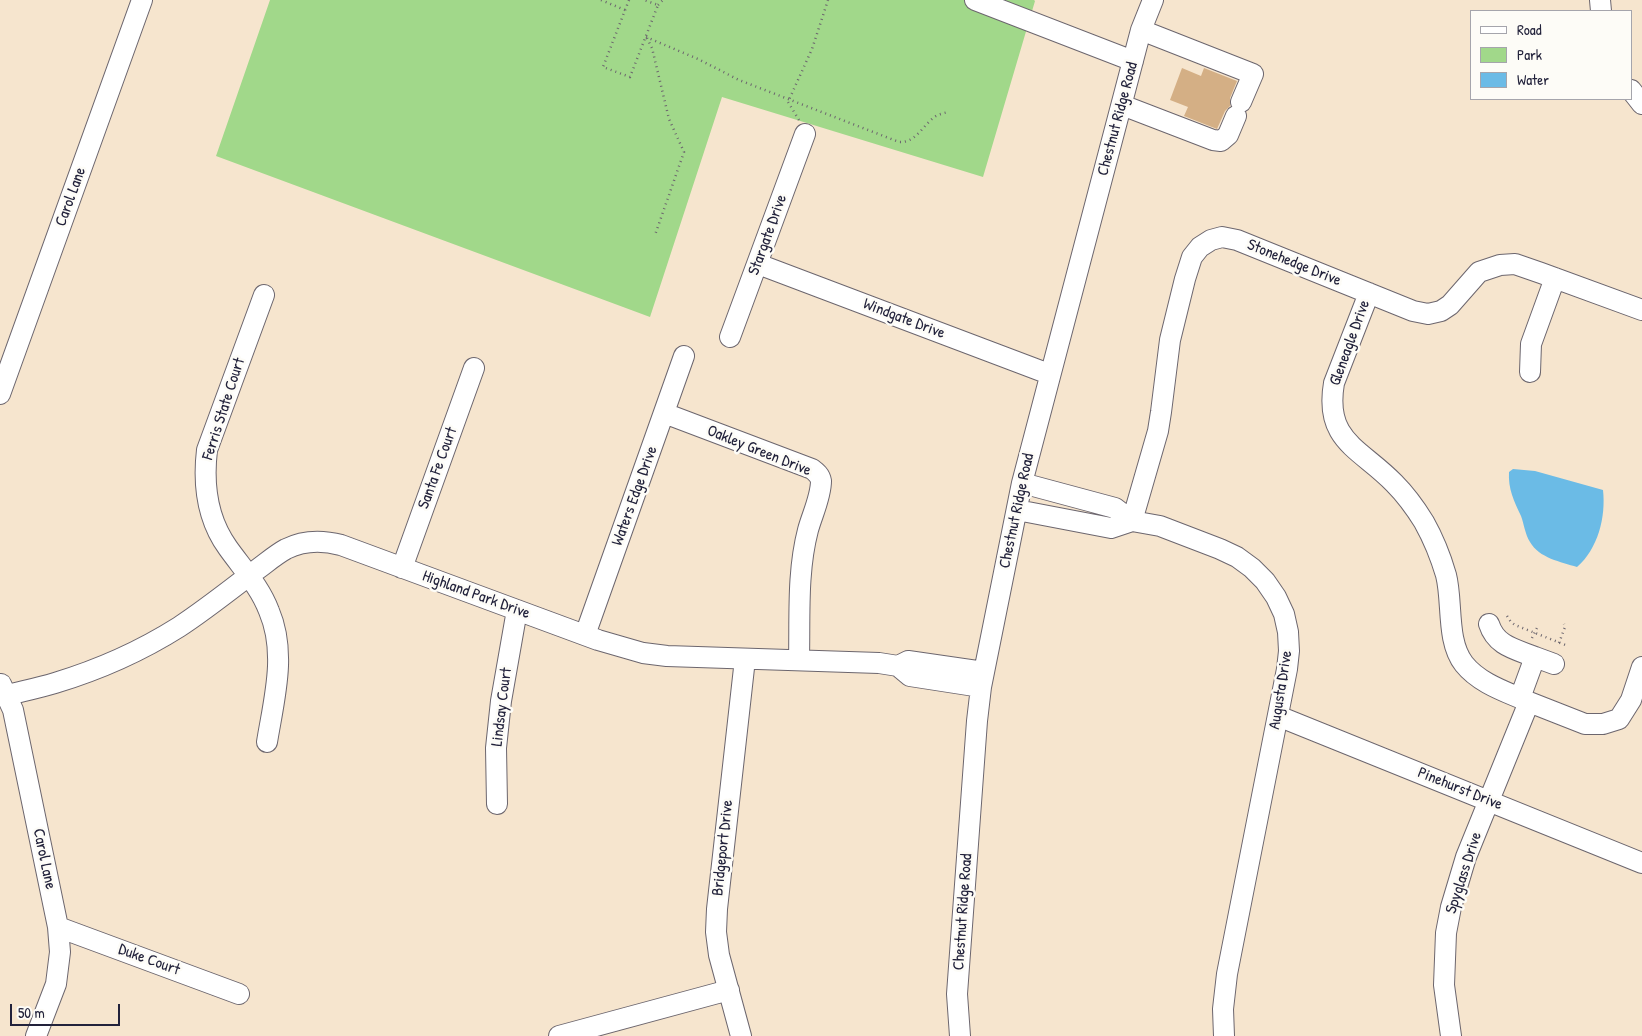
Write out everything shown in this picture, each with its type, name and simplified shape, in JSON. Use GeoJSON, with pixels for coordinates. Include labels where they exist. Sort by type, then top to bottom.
{"type":"FeatureCollection","features":[{"type":"Feature","properties":{"kind":"street","name":"Carol Lane"},"geometry":{"type":"LineString","coordinates":[[0,394],[142,0]]}},
{"type":"Feature","properties":{"kind":"street"},"geometry":{"type":"LineString","coordinates":[[975,0],[1133,61]]}},
{"type":"Feature","properties":{"kind":"street","name":"Chestnut Ridge Road"},"geometry":{"type":"LineString","coordinates":[[960,1036],[957,994],[977,721],[983,680],[1022,483],[1049,374],[1141,30],[1152,0]]}},
{"type":"Feature","properties":{"kind":"street"},"geometry":{"type":"LineString","coordinates":[[1122,104],[1213,140],[1221,141],[1228,136],[1253,74],[1141,30]]}},
{"type":"Feature","properties":{"kind":"street"},"geometry":{"type":"LineString","coordinates":[[1632,91],[1642,104]]}},
{"type":"Feature","properties":{"kind":"street","name":"Stargate Drive"},"geometry":{"type":"LineString","coordinates":[[730,337],[758,264],[803,128]]}},
{"type":"Feature","properties":{"kind":"street","name":"Stonehedge Drive"},"geometry":{"type":"LineString","coordinates":[[1132,520],[1158,431],[1170,340],[1175,317],[1192,257],[1200,247],[1211,240],[1222,237],[1237,240],[1413,311],[1428,314],[1441,311],[1450,305],[1479,272],[1489,267],[1515,264],[1642,310]]}},
{"type":"Feature","properties":{"kind":"street","name":"Windgate Drive"},"geometry":{"type":"LineString","coordinates":[[758,264],[1049,374]]}},
{"type":"Feature","properties":{"kind":"street"},"geometry":{"type":"LineString","coordinates":[[1530,372],[1531,344],[1555,278]]}},
{"type":"Feature","properties":{"kind":"street","name":"Gleneagle Drive"},"geometry":{"type":"LineString","coordinates":[[1369,293],[1334,383],[1331,398],[1332,414],[1338,430],[1349,444],[1395,483],[1424,523],[1446,575],[1453,634],[1456,649],[1463,663],[1476,675],[1495,687],[1525,700]]}},
{"type":"Feature","properties":{"kind":"street","name":"Ferris State Court"},"geometry":{"type":"LineString","coordinates":[[264,295],[207,450],[205,471],[210,509],[217,529],[259,590],[270,612],[278,648],[278,672],[267,742]]}},
{"type":"Feature","properties":{"kind":"street","name":"Waters Edge Drive"},"geometry":{"type":"LineString","coordinates":[[585,635],[684,356]]}},
{"type":"Feature","properties":{"kind":"street","name":"Santa Fe Court"},"geometry":{"type":"LineString","coordinates":[[402,568],[474,368]]}},
{"type":"Feature","properties":{"kind":"street","name":"Oakley Green Drive"},"geometry":{"type":"LineString","coordinates":[[664,413],[812,469],[819,475],[821,481],[818,496],[800,568],[799,660]]}},
{"type":"Feature","properties":{"kind":"street","name":"Augusta Drive"},"geometry":{"type":"LineString","coordinates":[[1022,483],[1115,508],[1132,520],[1160,526],[1220,548],[1252,568],[1265,581],[1280,605],[1288,632],[1289,651],[1287,669],[1227,974],[1223,1008],[1224,1036]]}},
{"type":"Feature","properties":{"kind":"street"},"geometry":{"type":"LineString","coordinates":[[1017,510],[1111,528],[1132,520]]}},
{"type":"Feature","properties":{"kind":"street","name":"Highland Park Drive"},"geometry":{"type":"LineString","coordinates":[[3,689],[54,683],[138,650],[177,628],[215,602],[284,550],[300,543],[312,541],[341,545],[585,635],[621,647],[644,652],[667,656],[879,663],[898,666],[910,676],[983,680]]}},
{"type":"Feature","properties":{"kind":"street","name":"Lindsay Court"},"geometry":{"type":"LineString","coordinates":[[497,804],[496,748],[501,701],[517,610]]}},
{"type":"Feature","properties":{"kind":"street"},"geometry":{"type":"LineString","coordinates":[[1489,624],[1492,633],[1501,643],[1544,661],[1525,700],[1489,801]]}},
{"type":"Feature","properties":{"kind":"street","name":"Bridgeport Drive"},"geometry":{"type":"LineString","coordinates":[[741,1036],[716,932],[745,659]]}},
{"type":"Feature","properties":{"kind":"street"},"geometry":{"type":"LineString","coordinates":[[1525,700],[1585,724],[1603,724],[1619,718],[1631,700],[1642,667]]}},
{"type":"Feature","properties":{"kind":"street","name":"Carol Lane"},"geometry":{"type":"LineString","coordinates":[[3,689],[13,710],[58,927],[60,952],[56,984],[36,1036]]}},
{"type":"Feature","properties":{"kind":"street","name":"Pinehurst Drive"},"geometry":{"type":"LineString","coordinates":[[1278,716],[1642,863]]}},
{"type":"Feature","properties":{"kind":"street","name":"Spyglass Drive"},"geometry":{"type":"LineString","coordinates":[[1451,1036],[1444,986],[1446,933],[1458,881],[1489,801]]}},
{"type":"Feature","properties":{"kind":"street","name":"Duke Court"},"geometry":{"type":"LineString","coordinates":[[58,927],[239,994]]}},
{"type":"Feature","properties":{"kind":"street"},"geometry":{"type":"LineString","coordinates":[[559,1036],[729,990]]}},
{"type":"Feature","properties":{"kind":"path"},"geometry":{"type":"LineString","coordinates":[[601,0],[625,10]]}},
{"type":"Feature","properties":{"kind":"path"},"geometry":{"type":"LineString","coordinates":[[629,0],[603,67],[630,77],[658,5],[663,0]]}},
{"type":"Feature","properties":{"kind":"path"},"geometry":{"type":"LineString","coordinates":[[644,0],[658,5]]}},
{"type":"Feature","properties":{"kind":"path"},"geometry":{"type":"LineString","coordinates":[[803,128],[788,102],[812,50],[828,0]]}},
{"type":"Feature","properties":{"kind":"path"},"geometry":{"type":"LineString","coordinates":[[646,37],[698,59],[739,80],[899,142],[910,140],[936,116],[948,112]]}},
{"type":"Feature","properties":{"kind":"path"},"geometry":{"type":"LineString","coordinates":[[646,37],[652,48],[669,118],[684,152],[655,235]]}},
{"type":"Feature","properties":{"kind":"path"},"geometry":{"type":"LineString","coordinates":[[1508,616],[1515,625],[1568,646]]}},
{"type":"Feature","properties":{"kind":"path"},"geometry":{"type":"LineString","coordinates":[[1559,643],[1565,627],[1564,624]]}},
{"type":"Feature","properties":{"kind":"path"},"geometry":{"type":"LineString","coordinates":[[1534,634],[1537,628]]}},
{"type":"Feature","properties":{"kind":"green space"},"geometry":{"type":"Polygon","coordinates":[[[270,0],[1035,1],[983,177],[722,97],[650,317],[216,156],[270,0]]]}},
{"type":"Feature","properties":{"kind":"water"},"geometry":{"type":"Polygon","coordinates":[[[1513,469],[1535,471],[1603,490],[1603,511],[1599,532],[1590,551],[1577,567],[1545,556],[1530,542],[1511,489],[1509,472],[1513,469]]]}},
{"type":"Feature","properties":{"kind":"building"},"geometry":{"type":"Polygon","coordinates":[[[1182,68],[1201,76],[1204,68],[1237,81],[1230,98],[1230,106],[1225,111],[1217,129],[1184,116],[1188,107],[1170,100],[1182,68]]]}}]}
